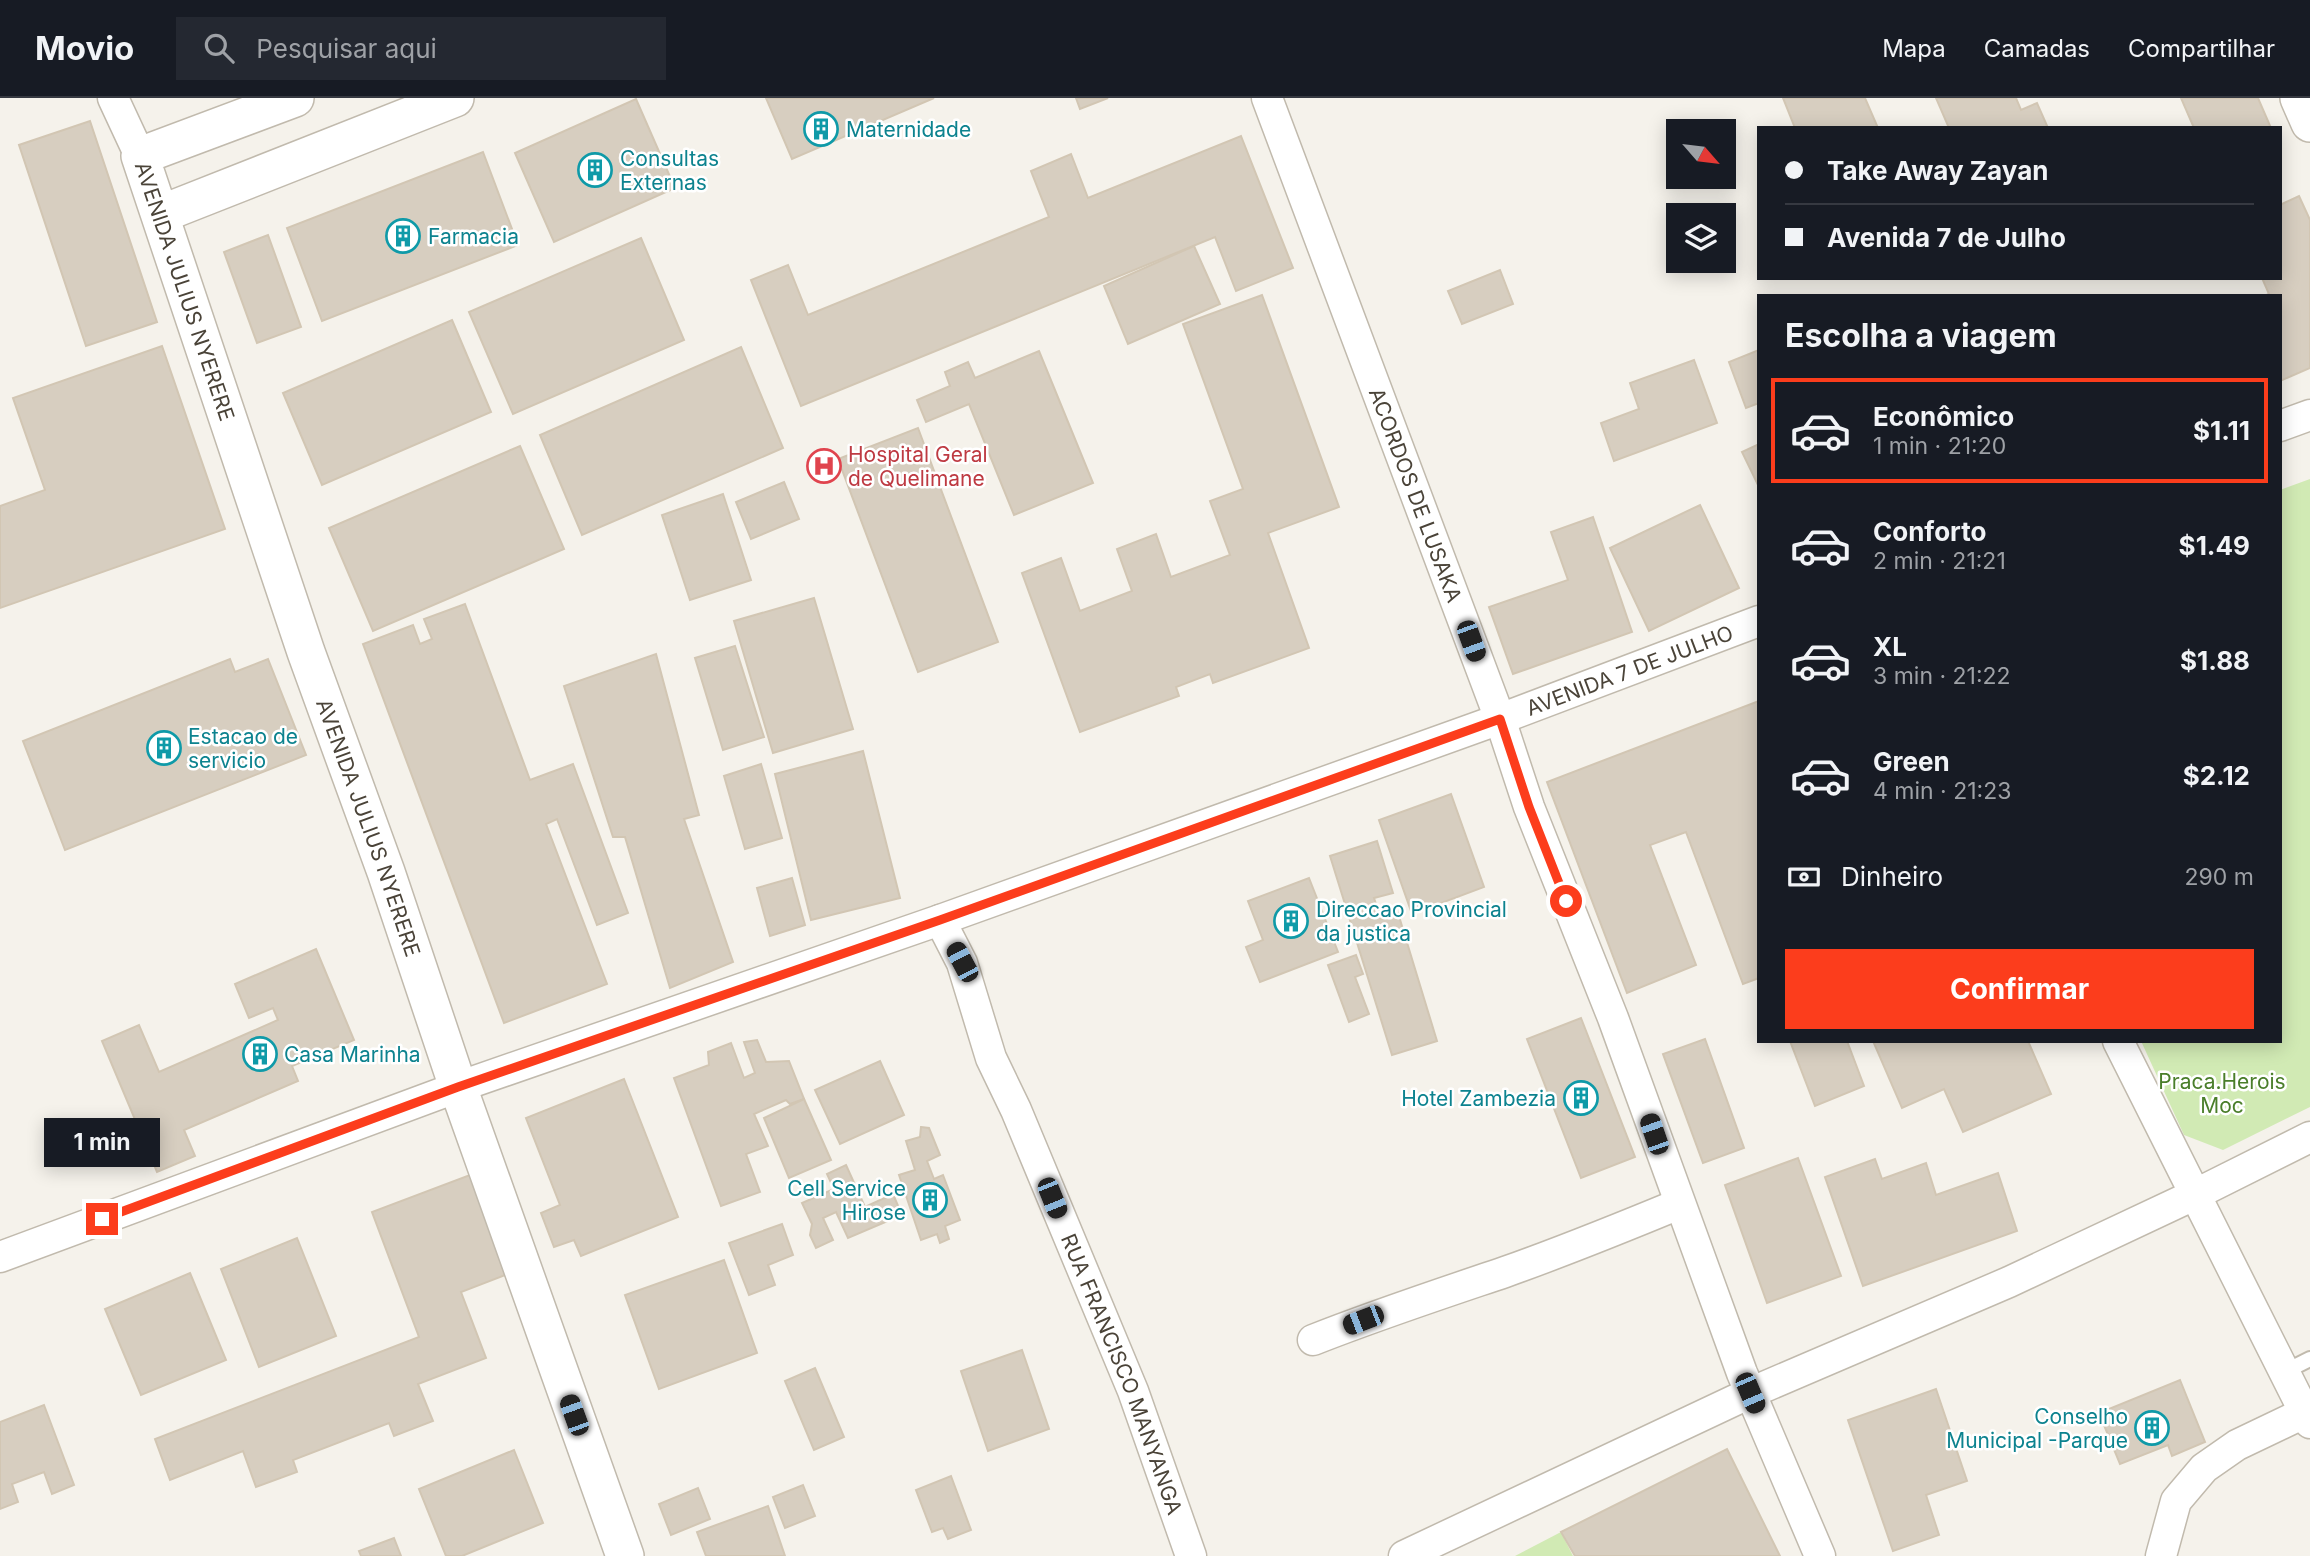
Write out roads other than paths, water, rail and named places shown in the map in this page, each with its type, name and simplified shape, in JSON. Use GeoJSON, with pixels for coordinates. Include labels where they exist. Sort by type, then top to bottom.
{"type":"FeatureCollection","features":[{"type":"Feature","properties":{"kind":"street","name":"AVENIDA JULIUS NYERERE"},"geometry":{"type":"LineString","coordinates":[[113,98],[140,156],[161,214],[301,639],[386,872],[458,1087],[625,1556]]}},
{"type":"Feature","properties":{"kind":"street"},"geometry":{"type":"LineString","coordinates":[[140,156],[295,98]]}},
{"type":"Feature","properties":{"kind":"street"},"geometry":{"type":"LineString","coordinates":[[161,214],[455,98]]}},
{"type":"Feature","properties":{"kind":"street","name":"ACORDOS DE LUSAKA"},"geometry":{"type":"LineString","coordinates":[[1267,98],[1500,719],[1529,807],[1613,1018],[1750,1393],[1820,1556]]}},
{"type":"Feature","properties":{"kind":"street"},"geometry":{"type":"LineString","coordinates":[[2299,98],[2310,122]]}},
{"type":"Feature","properties":{"kind":"street"},"geometry":{"type":"LineString","coordinates":[[2282,425],[2310,415]]}},
{"type":"Feature","properties":{"kind":"street","name":"AVENIDA 7 DE JULHO"},"geometry":{"type":"LineString","coordinates":[[0,1257],[458,1087],[940,920],[1500,719],[1757,622]]}},
{"type":"Feature","properties":{"kind":"street","name":"RUA FRANCISCO MANYANGA"},"geometry":{"type":"LineString","coordinates":[[940,920],[962,962],[991,1058],[1016,1110],[1133,1391],[1191,1556]]}},
{"type":"Feature","properties":{"kind":"street"},"geometry":{"type":"LineString","coordinates":[[2119,1043],[2194,1195],[2298,1365],[2307,1418],[2237,1445],[2204,1468],[2176,1501],[2161,1556]]}},
{"type":"Feature","properties":{"kind":"street"},"geometry":{"type":"LineString","coordinates":[[1404,1556],[1750,1393],[2009,1282],[2310,1137]]}},
{"type":"Feature","properties":{"kind":"street"},"geometry":{"type":"LineString","coordinates":[[1313,1340],[1388,1310],[1583,1243],[1679,1204]]}},
{"type":"Feature","properties":{"kind":"place","name":"Maternidade"},"geometry":{"type":"Point","coordinates":[821,129]}},
{"type":"Feature","properties":{"kind":"place","name":"Consultas Externas"},"geometry":{"type":"Point","coordinates":[595,170]}},
{"type":"Feature","properties":{"kind":"place","name":"Farmacia"},"geometry":{"type":"Point","coordinates":[403,236]}},
{"type":"Feature","properties":{"kind":"place","name":"Hospital Geral de Quelimane"},"geometry":{"type":"Point","coordinates":[824,466]}},
{"type":"Feature","properties":{"kind":"place","name":"Estacao de servicio"},"geometry":{"type":"Point","coordinates":[164,748]}},
{"type":"Feature","properties":{"kind":"place","name":"Direccao Provincial da justica"},"geometry":{"type":"Point","coordinates":[1291,921]}},
{"type":"Feature","properties":{"kind":"place","name":"Casa Marinha"},"geometry":{"type":"Point","coordinates":[260,1054]}},
{"type":"Feature","properties":{"kind":"place","name":"Hotel Zambezia"},"geometry":{"type":"Point","coordinates":[1581,1098]}},
{"type":"Feature","properties":{"kind":"place","name":"Cell Service Hirose"},"geometry":{"type":"Point","coordinates":[930,1200]}},
{"type":"Feature","properties":{"kind":"place","name":"Conselho Municipal -Parque"},"geometry":{"type":"Point","coordinates":[2152,1428]}},
{"type":"Feature","properties":{"kind":"park label","name":"Praca.Herois Moc"},"geometry":{"type":"Point","coordinates":[2222,1093]}}]}
